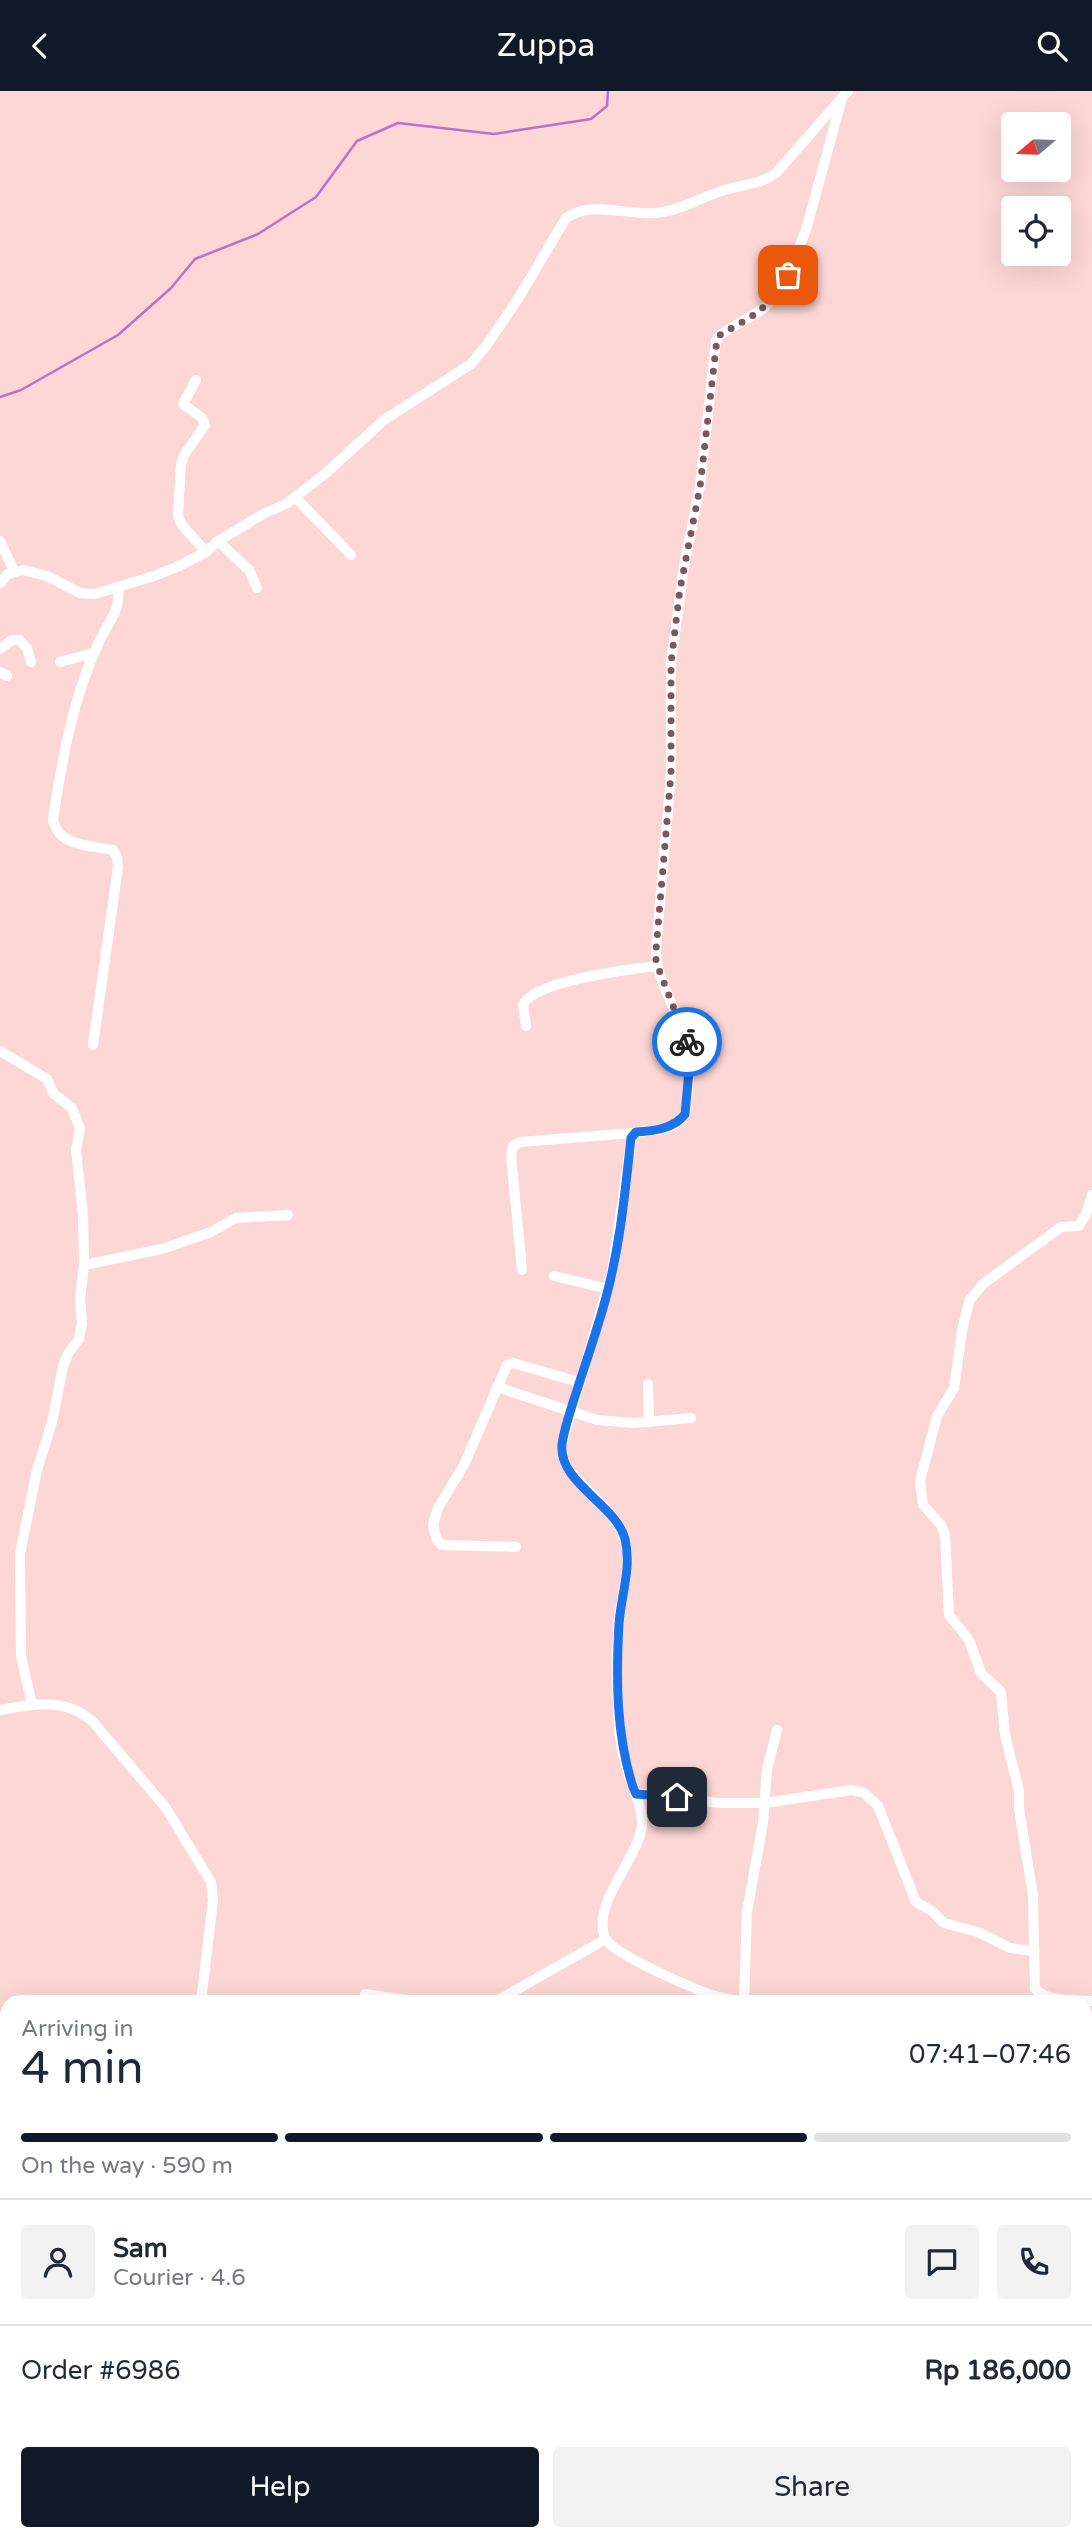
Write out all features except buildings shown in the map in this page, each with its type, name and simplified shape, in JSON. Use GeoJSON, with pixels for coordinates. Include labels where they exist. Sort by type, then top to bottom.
{"type":"FeatureCollection","features":[{"type":"Feature","properties":{"kind":"street"},"geometry":{"type":"LineString","coordinates":[[0,583],[14,571],[32,571],[87,594],[118,588],[161,574],[206,552],[218,541],[295,497],[326,473],[384,420],[471,364],[499,327],[566,219],[575,212],[671,211],[724,190],[767,180],[845,95]]}},
{"type":"Feature","properties":{"kind":"street"},"geometry":{"type":"LineString","coordinates":[[522,1270],[511,1156],[513,1146],[520,1142],[633,1133],[673,1125],[681,1120],[685,1110],[689,1054],[683,1031],[657,966],[656,940],[671,774],[670,676],[680,589],[700,487],[716,341],[721,334],[763,309],[788,275],[806,230],[845,95]]}},
{"type":"Feature","properties":{"kind":"street"},"geometry":{"type":"LineString","coordinates":[[196,380],[183,404],[202,418],[205,425],[184,455],[181,464],[178,516],[182,525],[206,552]]}},
{"type":"Feature","properties":{"kind":"street"},"geometry":{"type":"LineString","coordinates":[[295,497],[351,555]]}},
{"type":"Feature","properties":{"kind":"street"},"geometry":{"type":"LineString","coordinates":[[0,541],[14,571]]}},
{"type":"Feature","properties":{"kind":"street"},"geometry":{"type":"LineString","coordinates":[[218,541],[249,570],[257,588]]}},
{"type":"Feature","properties":{"kind":"street"},"geometry":{"type":"LineString","coordinates":[[93,1045],[118,867],[117,857],[113,850],[62,838],[53,820],[71,723],[94,653],[118,608],[118,588]]}},
{"type":"Feature","properties":{"kind":"street"},"geometry":{"type":"LineString","coordinates":[[0,649],[12,640],[19,640],[27,648],[31,661]]}},
{"type":"Feature","properties":{"kind":"street"},"geometry":{"type":"LineString","coordinates":[[60,662],[94,653]]}},
{"type":"Feature","properties":{"kind":"street"},"geometry":{"type":"LineString","coordinates":[[526,1026],[523,1005],[532,994],[588,977],[657,966]]}},
{"type":"Feature","properties":{"kind":"street"},"geometry":{"type":"LineString","coordinates":[[0,1051],[47,1079],[51,1089],[72,1108],[80,1128],[76,1150],[83,1214],[84,1265],[80,1299],[83,1318],[79,1339],[66,1357],[63,1367],[19,1554],[21,1656],[32,1705]]}},
{"type":"Feature","properties":{"kind":"street"},"geometry":{"type":"LineString","coordinates":[[633,1133],[620,1233],[608,1289],[562,1444],[565,1462],[576,1479],[615,1520],[623,1534],[626,1547],[626,1577],[619,1624],[619,1718],[623,1752],[642,1814],[642,1827],[605,1910],[602,1923],[606,1939],[615,1950],[712,1995]]}},
{"type":"Feature","properties":{"kind":"street"},"geometry":{"type":"LineString","coordinates":[[1038,1995],[1034,1982],[1032,1884],[1019,1809],[1019,1791],[1005,1735],[1000,1692],[981,1673],[969,1640],[949,1615],[945,1535],[941,1525],[922,1505],[920,1481],[937,1416],[952,1396],[964,1319],[971,1296],[983,1284],[1061,1227],[1079,1226],[1092,1195]]}},
{"type":"Feature","properties":{"kind":"street"},"geometry":{"type":"LineString","coordinates":[[84,1265],[162,1249],[211,1231],[236,1218],[288,1215]]}},
{"type":"Feature","properties":{"kind":"street"},"geometry":{"type":"LineString","coordinates":[[554,1276],[608,1289]]}},
{"type":"Feature","properties":{"kind":"street"},"geometry":{"type":"LineString","coordinates":[[516,1547],[442,1545],[437,1540],[433,1525],[439,1508],[480,1432],[507,1364],[513,1363],[579,1382]]}},
{"type":"Feature","properties":{"kind":"street"},"geometry":{"type":"LineString","coordinates":[[648,1384],[649,1422]]}},
{"type":"Feature","properties":{"kind":"street"},"geometry":{"type":"LineString","coordinates":[[497,1387],[597,1420],[634,1423],[691,1418]]}},
{"type":"Feature","properties":{"kind":"street"},"geometry":{"type":"LineString","coordinates":[[0,1710],[32,1705],[73,1708],[93,1722],[166,1808],[208,1874],[213,1893],[202,1995]]}},
{"type":"Feature","properties":{"kind":"street"},"geometry":{"type":"LineString","coordinates":[[743,1995],[747,1912],[769,1758],[777,1731]]}},
{"type":"Feature","properties":{"kind":"street"},"geometry":{"type":"LineString","coordinates":[[636,1794],[656,1794],[718,1803],[764,1803],[852,1790],[864,1793],[874,1800],[883,1816],[916,1902],[948,1924],[978,1933],[1010,1948],[1035,1951]]}},
{"type":"Feature","properties":{"kind":"street"},"geometry":{"type":"LineString","coordinates":[[507,1995],[606,1939]]}},
{"type":"Feature","properties":{"kind":"street"},"geometry":{"type":"LineString","coordinates":[[365,1994],[372,1995]]}},
{"type":"Feature","properties":{"kind":"waterway"},"geometry":{"type":"LineString","coordinates":[[0,397],[21,390],[118,335],[171,288],[195,259],[258,234],[316,197],[357,141],[398,123],[494,134],[591,119],[607,106],[608,91]]}},
{"type":"Feature","properties":{"kind":"way so far"},"geometry":{"type":"LineString","coordinates":[[687,1042],[656,962],[671,774],[670,676],[680,589],[700,487],[717,339],[763,309],[788,275]]}},
{"type":"Feature","properties":{"kind":"route"},"geometry":{"type":"LineString","coordinates":[[677,1797],[636,1794],[626,1766],[619,1718],[619,1624],[626,1577],[625,1539],[615,1520],[567,1467],[562,1450],[568,1419],[612,1272],[620,1233],[631,1138],[636,1132],[673,1125],[685,1114],[690,1060],[687,1042]]}}]}
